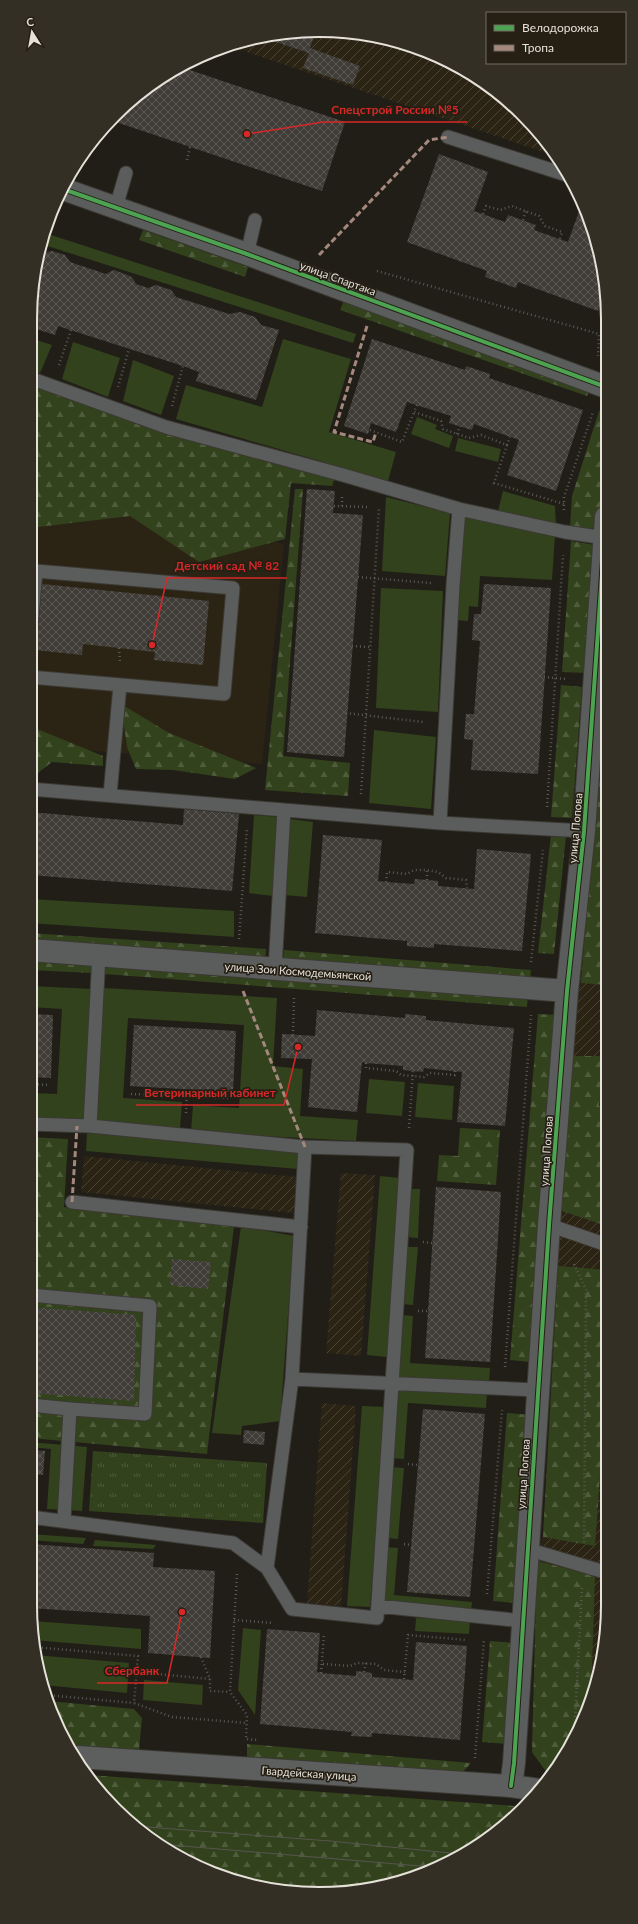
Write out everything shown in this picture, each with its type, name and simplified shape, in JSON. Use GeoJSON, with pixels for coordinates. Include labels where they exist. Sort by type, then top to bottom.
{"type":"FeatureCollection","features":[{"type":"Feature","properties":{"kind":"street","name":"улица Спартака"},"geometry":{"type":"LineString","coordinates":[[68,191],[247,254],[601,396]]}},
{"type":"Feature","properties":{"kind":"street","name":"улица Попова"},"geometry":{"type":"LineString","coordinates":[[511,1786],[514,1763],[549,1226],[567,991],[600,683],[601,652]]}},
{"type":"Feature","properties":{"kind":"street","name":"улица Зои Космодемьянской"},"geometry":{"type":"LineString","coordinates":[[37,950],[567,991]]}},
{"type":"Feature","properties":{"kind":"street","name":"Гвардейская улица"},"geometry":{"type":"LineString","coordinates":[[82,1757],[511,1786],[533,1789]]}},
{"type":"Feature","properties":{"kind":"lane"},"geometry":{"type":"LineString","coordinates":[[448,137],[560,173]]}},
{"type":"Feature","properties":{"kind":"lane"},"geometry":{"type":"LineString","coordinates":[[116,207],[126,173]]}},
{"type":"Feature","properties":{"kind":"lane"},"geometry":{"type":"LineString","coordinates":[[247,254],[256,220]]}},
{"type":"Feature","properties":{"kind":"lane"},"geometry":{"type":"LineString","coordinates":[[37,381],[166,426],[459,509],[565,532],[601,528]]}},
{"type":"Feature","properties":{"kind":"lane"},"geometry":{"type":"LineString","coordinates":[[440,824],[453,585],[459,509]]}},
{"type":"Feature","properties":{"kind":"lane"},"geometry":{"type":"LineString","coordinates":[[37,571],[233,588],[224,694],[37,678]]}},
{"type":"Feature","properties":{"kind":"lane"},"geometry":{"type":"LineString","coordinates":[[110,795],[120,685]]}},
{"type":"Feature","properties":{"kind":"lane"},"geometry":{"type":"LineString","coordinates":[[37,790],[440,824],[584,832]]}},
{"type":"Feature","properties":{"kind":"lane"},"geometry":{"type":"LineString","coordinates":[[275,969],[284,810]]}},
{"type":"Feature","properties":{"kind":"lane"},"geometry":{"type":"LineString","coordinates":[[90,1126],[99,954]]}},
{"type":"Feature","properties":{"kind":"lane"},"geometry":{"type":"LineString","coordinates":[[37,1124],[90,1126],[305,1147],[407,1150],[377,1618],[292,1609],[267,1568],[233,1543],[37,1518]]}},
{"type":"Feature","properties":{"kind":"lane"},"geometry":{"type":"LineString","coordinates":[[267,1568],[292,1379],[305,1147]]}},
{"type":"Feature","properties":{"kind":"lane"},"geometry":{"type":"LineString","coordinates":[[72,1202],[301,1227]]}},
{"type":"Feature","properties":{"kind":"lane"},"geometry":{"type":"LineString","coordinates":[[549,1226],[601,1243]]}},
{"type":"Feature","properties":{"kind":"lane"},"geometry":{"type":"LineString","coordinates":[[37,1296],[150,1306],[145,1414],[37,1406]]}},
{"type":"Feature","properties":{"kind":"lane"},"geometry":{"type":"LineString","coordinates":[[292,1379],[392,1382],[538,1390]]}},
{"type":"Feature","properties":{"kind":"lane"},"geometry":{"type":"LineString","coordinates":[[64,1520],[70,1409]]}},
{"type":"Feature","properties":{"kind":"lane"},"geometry":{"type":"LineString","coordinates":[[527,1549],[601,1570]]}},
{"type":"Feature","properties":{"kind":"lane"},"geometry":{"type":"LineString","coordinates":[[378,1606],[523,1621]]}},
{"type":"Feature","properties":{"kind":"path"},"geometry":{"type":"LineString","coordinates":[[187,160],[190,147]]}},
{"type":"Feature","properties":{"kind":"path"},"geometry":{"type":"LineString","coordinates":[[483,214],[486,206],[500,210],[512,206],[540,216],[545,226],[562,232],[560,239]]}},
{"type":"Feature","properties":{"kind":"path"},"geometry":{"type":"LineString","coordinates":[[523,220],[526,211]]}},
{"type":"Feature","properties":{"kind":"path"},"geometry":{"type":"LineString","coordinates":[[52,386],[71,330]]}},
{"type":"Feature","properties":{"kind":"path"},"geometry":{"type":"LineString","coordinates":[[112,407],[129,349]]}},
{"type":"Feature","properties":{"kind":"path"},"geometry":{"type":"LineString","coordinates":[[166,426],[183,366]]}},
{"type":"Feature","properties":{"kind":"path"},"geometry":{"type":"LineString","coordinates":[[524,961],[532,962],[545,830],[565,532],[564,497],[601,396]]}},
{"type":"Feature","properties":{"kind":"path"},"geometry":{"type":"LineString","coordinates":[[370,430],[402,442],[417,405]]}},
{"type":"Feature","properties":{"kind":"path"},"geometry":{"type":"LineString","coordinates":[[414,412],[441,421],[443,429],[457,434],[469,438],[481,435],[507,445]]}},
{"type":"Feature","properties":{"kind":"path"},"geometry":{"type":"LineString","coordinates":[[457,434],[460,426]]}},
{"type":"Feature","properties":{"kind":"path"},"geometry":{"type":"LineString","coordinates":[[510,436],[494,483],[564,504]]}},
{"type":"Feature","properties":{"kind":"path"},"geometry":{"type":"LineString","coordinates":[[359,817],[369,647],[381,487]]}},
{"type":"Feature","properties":{"kind":"path"},"geometry":{"type":"LineString","coordinates":[[334,506],[379,508]]}},
{"type":"Feature","properties":{"kind":"path"},"geometry":{"type":"LineString","coordinates":[[358,577],[374,580],[453,585]]}},
{"type":"Feature","properties":{"kind":"path"},"geometry":{"type":"LineString","coordinates":[[352,646],[369,647]]}},
{"type":"Feature","properties":{"kind":"path"},"geometry":{"type":"LineString","coordinates":[[346,714],[446,725]]}},
{"type":"Feature","properties":{"kind":"path"},"geometry":{"type":"LineString","coordinates":[[231,941],[239,941],[248,807]]}},
{"type":"Feature","properties":{"kind":"path"},"geometry":{"type":"LineString","coordinates":[[386,882],[387,872],[407,874],[414,870],[427,870],[438,872],[446,878],[466,880],[466,888]]}},
{"type":"Feature","properties":{"kind":"path"},"geometry":{"type":"LineString","coordinates":[[427,870],[427,880]]}},
{"type":"Feature","properties":{"kind":"path"},"geometry":{"type":"LineString","coordinates":[[293,1035],[294,995]]}},
{"type":"Feature","properties":{"kind":"path"},"geometry":{"type":"LineString","coordinates":[[366,1063],[366,1068],[396,1071],[401,1075],[412,1076],[424,1077],[430,1073],[455,1075],[455,1071]]}},
{"type":"Feature","properties":{"kind":"path"},"geometry":{"type":"LineString","coordinates":[[407,1150],[413,1071]]}},
{"type":"Feature","properties":{"kind":"path"},"geometry":{"type":"LineString","coordinates":[[37,1084],[49,1085]]}},
{"type":"Feature","properties":{"kind":"path"},"geometry":{"type":"LineString","coordinates":[[131,1094],[230,1098]]}},
{"type":"Feature","properties":{"kind":"path"},"geometry":{"type":"LineString","coordinates":[[571,1259],[586,1290],[583,1565],[575,1724]]}},
{"type":"Feature","properties":{"kind":"path"},"geometry":{"type":"LineString","coordinates":[[237,1573],[230,1692],[247,1715],[246,1739]]}},
{"type":"Feature","properties":{"kind":"path"},"geometry":{"type":"LineString","coordinates":[[404,1679],[408,1635],[469,1640]]}},
{"type":"Feature","properties":{"kind":"path"},"geometry":{"type":"LineString","coordinates":[[476,1640],[484,1641]]}},
{"type":"Feature","properties":{"kind":"path"},"geometry":{"type":"LineString","coordinates":[[40,1648],[138,1656],[134,1703]]}},
{"type":"Feature","properties":{"kind":"path"},"geometry":{"type":"LineString","coordinates":[[201,1657],[210,1679],[210,1691],[230,1692]]}},
{"type":"Feature","properties":{"kind":"path"},"geometry":{"type":"LineString","coordinates":[[322,1673],[323,1664],[350,1666],[357,1663],[376,1664],[384,1670],[405,1672]]}},
{"type":"Feature","properties":{"kind":"path"},"geometry":{"type":"LineString","coordinates":[[364,1672],[366,1663]]}},
{"type":"Feature","properties":{"kind":"path"},"geometry":{"type":"LineString","coordinates":[[137,1672],[210,1679]]}},
{"type":"Feature","properties":{"kind":"path"},"geometry":{"type":"LineString","coordinates":[[52,1696],[134,1703],[172,1717],[247,1723]]}},
{"type":"Feature","properties":{"kind":"shaded area"},"geometry":{"type":"Polygon","coordinates":[[[319,37],[356,39],[374,42],[410,52],[444,66],[491,95],[531,133],[547,153],[238,49],[282,39],[319,37]]]}},
{"type":"Feature","properties":{"kind":"shaded area"},"geometry":{"type":"Polygon","coordinates":[[[37,451],[202,526],[284,544],[262,764],[37,747],[37,451]]]}},
{"type":"Feature","properties":{"kind":"shaded area"},"geometry":{"type":"Polygon","coordinates":[[[601,664],[601,1605],[599,1642],[596,1660],[586,1696],[572,1730],[546,1772],[532,1752],[537,1561],[543,1537],[558,1266],[556,1209],[601,664]]]}},
{"type":"Feature","properties":{"kind":"shaded area"},"geometry":{"type":"Polygon","coordinates":[[[84,1156],[298,1177],[294,1213],[81,1192],[84,1156]]]}},
{"type":"Feature","properties":{"kind":"shaded area"},"geometry":{"type":"Polygon","coordinates":[[[341,1173],[375,1175],[361,1356],[326,1353],[341,1173]]]}},
{"type":"Feature","properties":{"kind":"shaded area"},"geometry":{"type":"Polygon","coordinates":[[[322,1403],[356,1406],[341,1606],[307,1603],[322,1403]]]}},
{"type":"Feature","properties":{"kind":"green space"},"geometry":{"type":"Polygon","coordinates":[[[143,230],[248,267],[245,277],[139,240],[143,230]]]}},
{"type":"Feature","properties":{"kind":"green space"},"geometry":{"type":"Polygon","coordinates":[[[50,235],[356,334],[353,343],[47,246],[50,235]]]}},
{"type":"Feature","properties":{"kind":"green space"},"geometry":{"type":"Polygon","coordinates":[[[346,296],[591,386],[587,396],[340,310],[346,296]]]}},
{"type":"Feature","properties":{"kind":"green space"},"geometry":{"type":"Polygon","coordinates":[[[283,339],[351,359],[329,432],[396,452],[388,481],[176,419],[186,385],[262,407],[283,339]]]}},
{"type":"Feature","properties":{"kind":"green space"},"geometry":{"type":"Polygon","coordinates":[[[37,340],[52,345],[40,373],[37,372],[37,340]]]}},
{"type":"Feature","properties":{"kind":"green space"},"geometry":{"type":"Polygon","coordinates":[[[73,342],[120,358],[108,397],[62,379],[73,342]]]}},
{"type":"Feature","properties":{"kind":"green space"},"geometry":{"type":"Polygon","coordinates":[[[133,360],[174,376],[161,415],[123,401],[133,360]]]}},
{"type":"Feature","properties":{"kind":"green space"},"geometry":{"type":"Polygon","coordinates":[[[37,382],[334,480],[332,486],[291,483],[285,539],[199,562],[130,516],[37,527],[37,382]]]}},
{"type":"Feature","properties":{"kind":"green space"},"geometry":{"type":"Polygon","coordinates":[[[599,411],[601,411],[601,502],[598,532],[570,527],[572,496],[599,411]]]}},
{"type":"Feature","properties":{"kind":"green space"},"geometry":{"type":"Polygon","coordinates":[[[417,417],[437,425],[435,429],[453,436],[449,448],[411,434],[417,417]]]}},
{"type":"Feature","properties":{"kind":"green space"},"geometry":{"type":"Polygon","coordinates":[[[458,438],[501,449],[498,462],[455,451],[458,438]]]}},
{"type":"Feature","properties":{"kind":"green space"},"geometry":{"type":"Polygon","coordinates":[[[295,489],[303,489],[283,756],[350,763],[348,796],[265,790],[295,489]]]}},
{"type":"Feature","properties":{"kind":"green space"},"geometry":{"type":"Polygon","coordinates":[[[503,491],[555,506],[556,525],[498,511],[503,491]]]}},
{"type":"Feature","properties":{"kind":"green space"},"geometry":{"type":"Polygon","coordinates":[[[386,497],[450,513],[445,576],[382,571],[386,497]]]}},
{"type":"Feature","properties":{"kind":"green space"},"geometry":{"type":"Polygon","coordinates":[[[464,517],[555,536],[552,580],[480,576],[478,607],[469,606],[468,621],[456,620],[464,517]]]}},
{"type":"Feature","properties":{"kind":"green space"},"geometry":{"type":"Polygon","coordinates":[[[571,541],[595,545],[585,673],[562,672],[571,541]]]}},
{"type":"Feature","properties":{"kind":"green space"},"geometry":{"type":"Polygon","coordinates":[[[381,588],[443,591],[438,712],[376,708],[381,588]]]}},
{"type":"Feature","properties":{"kind":"green space"},"geometry":{"type":"Polygon","coordinates":[[[561,685],[582,687],[572,818],[551,817],[561,685]]]}},
{"type":"Feature","properties":{"kind":"green space"},"geometry":{"type":"Polygon","coordinates":[[[121,704],[169,733],[256,768],[235,779],[173,770],[136,769],[127,747],[121,704]]]}},
{"type":"Feature","properties":{"kind":"green space"},"geometry":{"type":"Polygon","coordinates":[[[601,725],[601,985],[581,983],[601,725]]]}},
{"type":"Feature","properties":{"kind":"green space"},"geometry":{"type":"Polygon","coordinates":[[[37,729],[103,756],[103,766],[52,762],[37,774],[37,729]]]}},
{"type":"Feature","properties":{"kind":"green space"},"geometry":{"type":"Polygon","coordinates":[[[374,730],[436,737],[431,809],[369,803],[374,730]]]}},
{"type":"Feature","properties":{"kind":"green space"},"geometry":{"type":"Polygon","coordinates":[[[254,815],[277,817],[273,896],[249,893],[254,815]]]}},
{"type":"Feature","properties":{"kind":"green space"},"geometry":{"type":"Polygon","coordinates":[[[290,819],[313,822],[307,897],[284,895],[290,819]]]}},
{"type":"Feature","properties":{"kind":"green space"},"geometry":{"type":"Polygon","coordinates":[[[551,834],[566,836],[554,954],[538,953],[551,834]]]}},
{"type":"Feature","properties":{"kind":"green space"},"geometry":{"type":"Polygon","coordinates":[[[37,899],[234,911],[234,937],[37,923],[37,899]]]}},
{"type":"Feature","properties":{"kind":"green space"},"geometry":{"type":"Polygon","coordinates":[[[37,933],[266,949],[265,962],[37,947],[37,933]]]}},
{"type":"Feature","properties":{"kind":"green space"},"geometry":{"type":"Polygon","coordinates":[[[284,950],[531,970],[530,981],[283,962],[284,950]]]}},
{"type":"Feature","properties":{"kind":"green space"},"geometry":{"type":"Polygon","coordinates":[[[37,956],[93,960],[92,973],[37,970],[37,956]]]}},
{"type":"Feature","properties":{"kind":"green space"},"geometry":{"type":"Polygon","coordinates":[[[106,962],[528,995],[527,1007],[105,974],[106,962]]]}},
{"type":"Feature","properties":{"kind":"green space"},"geometry":{"type":"Polygon","coordinates":[[[37,986],[93,989],[86,1120],[37,1117],[37,1093],[57,1094],[62,1009],[37,1007],[37,986]]]}},
{"type":"Feature","properties":{"kind":"green space"},"geometry":{"type":"Polygon","coordinates":[[[104,988],[277,998],[273,1066],[303,1069],[300,1116],[358,1120],[356,1141],[191,1132],[193,1105],[239,1108],[244,1025],[128,1018],[123,1098],[182,1102],[180,1128],[96,1123],[104,988]]]}},
{"type":"Feature","properties":{"kind":"green space"},"geometry":{"type":"Polygon","coordinates":[[[538,1014],[558,1015],[530,1362],[510,1360],[538,1014]]]}},
{"type":"Feature","properties":{"kind":"green space"},"geometry":{"type":"Polygon","coordinates":[[[567,1056],[601,1056],[599,1106],[601,1106],[601,1224],[556,1209],[567,1056]]]}},
{"type":"Feature","properties":{"kind":"green space"},"geometry":{"type":"Polygon","coordinates":[[[369,1079],[405,1082],[402,1116],[366,1113],[369,1079]]]}},
{"type":"Feature","properties":{"kind":"green space"},"geometry":{"type":"Polygon","coordinates":[[[418,1083],[454,1086],[452,1120],[415,1117],[418,1083]]]}},
{"type":"Feature","properties":{"kind":"green space"},"geometry":{"type":"Polygon","coordinates":[[[460,1128],[500,1130],[496,1185],[437,1181],[439,1155],[458,1156],[460,1128]]]}},
{"type":"Feature","properties":{"kind":"green space"},"geometry":{"type":"Polygon","coordinates":[[[87,1133],[300,1152],[298,1169],[86,1151],[87,1133]]]}},
{"type":"Feature","properties":{"kind":"green space"},"geometry":{"type":"Polygon","coordinates":[[[37,1137],[68,1139],[64,1207],[234,1226],[207,1454],[37,1439],[37,1137]]]}},
{"type":"Feature","properties":{"kind":"green space"},"geometry":{"type":"Polygon","coordinates":[[[380,1176],[400,1178],[387,1357],[367,1355],[380,1176]]]}},
{"type":"Feature","properties":{"kind":"green space"},"geometry":{"type":"Polygon","coordinates":[[[409,1189],[420,1189],[418,1238],[406,1237],[409,1189]]]}},
{"type":"Feature","properties":{"kind":"green space"},"geometry":{"type":"Polygon","coordinates":[[[241,1226],[294,1236],[280,1421],[242,1426],[241,1435],[212,1433],[241,1226]]]}},
{"type":"Feature","properties":{"kind":"green space"},"geometry":{"type":"Polygon","coordinates":[[[405,1247],[418,1247],[413,1305],[402,1304],[405,1247]]]}},
{"type":"Feature","properties":{"kind":"green space"},"geometry":{"type":"Polygon","coordinates":[[[558,1266],[601,1270],[601,1461],[595,1546],[543,1537],[558,1266]]]}},
{"type":"Feature","properties":{"kind":"green space"},"geometry":{"type":"Polygon","coordinates":[[[401,1315],[413,1316],[410,1363],[490,1368],[489,1383],[397,1378],[401,1315]]]}},
{"type":"Feature","properties":{"kind":"green space"},"geometry":{"type":"Polygon","coordinates":[[[396,1387],[487,1393],[486,1408],[408,1403],[404,1459],[391,1458],[396,1387]]]}},
{"type":"Feature","properties":{"kind":"green space"},"geometry":{"type":"Polygon","coordinates":[[[362,1406],[385,1407],[370,1607],[347,1606],[362,1406]]]}},
{"type":"Feature","properties":{"kind":"green space"},"geometry":{"type":"Polygon","coordinates":[[[507,1413],[530,1415],[516,1603],[493,1601],[507,1413]]]}},
{"type":"Feature","properties":{"kind":"green space"},"geometry":{"type":"Polygon","coordinates":[[[37,1443],[87,1447],[82,1511],[47,1509],[51,1449],[37,1448],[37,1443]]]}},
{"type":"Feature","properties":{"kind":"green space"},"geometry":{"type":"Polygon","coordinates":[[[93,1451],[267,1463],[263,1523],[89,1511],[93,1451]]]}},
{"type":"Feature","properties":{"kind":"green space"},"geometry":{"type":"Polygon","coordinates":[[[390,1467],[404,1468],[398,1539],[387,1538],[390,1467]]]}},
{"type":"Feature","properties":{"kind":"green space"},"geometry":{"type":"Polygon","coordinates":[[[37,1534],[86,1538],[83,1544],[37,1541],[37,1534]]]}},
{"type":"Feature","properties":{"kind":"green space"},"geometry":{"type":"Polygon","coordinates":[[[95,1540],[156,1545],[153,1549],[93,1546],[95,1540]]]}},
{"type":"Feature","properties":{"kind":"green space"},"geometry":{"type":"Polygon","coordinates":[[[386,1547],[398,1548],[394,1595],[472,1602],[471,1611],[381,1603],[386,1547]]]}},
{"type":"Feature","properties":{"kind":"green space"},"geometry":{"type":"Polygon","coordinates":[[[537,1561],[595,1576],[592,1675],[580,1713],[563,1746],[546,1772],[532,1752],[537,1561]]]}},
{"type":"Feature","properties":{"kind":"green space"},"geometry":{"type":"Polygon","coordinates":[[[416,1618],[470,1620],[469,1634],[415,1631],[416,1618]]]}},
{"type":"Feature","properties":{"kind":"green space"},"geometry":{"type":"Polygon","coordinates":[[[38,1621],[141,1629],[141,1649],[39,1640],[38,1621]]]}},
{"type":"Feature","properties":{"kind":"green space"},"geometry":{"type":"Polygon","coordinates":[[[243,1628],[261,1630],[255,1715],[238,1690],[243,1628]]]}},
{"type":"Feature","properties":{"kind":"green space"},"geometry":{"type":"Polygon","coordinates":[[[490,1641],[515,1643],[508,1744],[482,1742],[490,1641]]]}},
{"type":"Feature","properties":{"kind":"green space"},"geometry":{"type":"Polygon","coordinates":[[[41,1656],[129,1663],[127,1693],[49,1686],[41,1656]]]}},
{"type":"Feature","properties":{"kind":"green space"},"geometry":{"type":"Polygon","coordinates":[[[144,1680],[203,1685],[202,1705],[143,1700],[144,1680]]]}},
{"type":"Feature","properties":{"kind":"green space"},"geometry":{"type":"Polygon","coordinates":[[[54,1702],[134,1709],[142,1718],[139,1750],[75,1745],[66,1730],[54,1702]]]}},
{"type":"Feature","properties":{"kind":"green space"},"geometry":{"type":"Polygon","coordinates":[[[247,1744],[471,1763],[462,1773],[247,1761],[247,1744]]]}},
{"type":"Feature","properties":{"kind":"green space"},"geometry":{"type":"Polygon","coordinates":[[[94,1775],[516,1806],[491,1829],[460,1849],[427,1866],[374,1882],[356,1885],[319,1887],[282,1885],[264,1882],[228,1872],[211,1866],[178,1849],[147,1829],[133,1817],[94,1775]]]}},
{"type":"Feature","properties":{"kind":"building"},"geometry":{"type":"Polygon","coordinates":[[[314,37],[310,48],[360,66],[353,85],[303,68],[309,53],[276,42],[277,40],[282,39],[314,37]]]}},
{"type":"Feature","properties":{"kind":"building"},"geometry":{"type":"Polygon","coordinates":[[[188,69],[345,122],[322,191],[117,123],[147,95],[188,69]]]}},
{"type":"Feature","properties":{"kind":"building"},"geometry":{"type":"Polygon","coordinates":[[[439,154],[488,172],[474,211],[505,222],[508,215],[536,225],[534,230],[568,242],[580,210],[596,264],[600,305],[598,311],[518,282],[516,288],[485,277],[487,271],[407,242],[439,154]]]}},
{"type":"Feature","properties":{"kind":"building"},"geometry":{"type":"Polygon","coordinates":[[[52,251],[65,255],[70,262],[106,274],[114,270],[132,277],[136,284],[148,288],[156,285],[171,290],[176,297],[229,314],[240,312],[255,317],[261,325],[279,330],[256,400],[196,381],[199,372],[183,366],[58,326],[55,335],[37,329],[39,282],[45,252],[52,251]]]}},
{"type":"Feature","properties":{"kind":"building"},"geometry":{"type":"Polygon","coordinates":[[[372,339],[465,370],[466,366],[490,374],[489,378],[583,410],[556,491],[507,475],[519,440],[474,424],[472,430],[449,423],[451,416],[407,402],[396,432],[371,423],[368,434],[344,426],[372,339]]]}},
{"type":"Feature","properties":{"kind":"building"},"geometry":{"type":"Polygon","coordinates":[[[307,489],[335,491],[333,513],[363,515],[344,757],[287,752],[307,489]]]}},
{"type":"Feature","properties":{"kind":"building"},"geometry":{"type":"Polygon","coordinates":[[[42,584],[209,601],[203,665],[154,660],[155,652],[83,644],[82,655],[37,650],[37,631],[42,584]]]}},
{"type":"Feature","properties":{"kind":"building"},"geometry":{"type":"Polygon","coordinates":[[[484,584],[551,588],[538,774],[471,770],[473,740],[464,739],[466,714],[474,714],[480,641],[472,640],[473,626],[474,614],[481,614],[484,584]]]}},
{"type":"Feature","properties":{"kind":"building"},"geometry":{"type":"Polygon","coordinates":[[[184,809],[239,814],[232,891],[37,876],[37,813],[183,825],[184,809]]]}},
{"type":"Feature","properties":{"kind":"building"},"geometry":{"type":"Polygon","coordinates":[[[323,835],[382,840],[378,881],[386,882],[414,884],[415,879],[438,881],[438,886],[474,889],[477,849],[531,854],[522,951],[434,944],[434,948],[407,946],[407,941],[315,933],[323,835]]]}},
{"type":"Feature","properties":{"kind":"building"},"geometry":{"type":"Polygon","coordinates":[[[317,1010],[405,1018],[405,1014],[426,1016],[426,1020],[514,1028],[505,1126],[457,1122],[462,1072],[424,1068],[423,1072],[403,1070],[403,1066],[362,1062],[357,1112],[308,1107],[312,1059],[281,1058],[282,1034],[315,1036],[317,1010]]]}},
{"type":"Feature","properties":{"kind":"building"},"geometry":{"type":"Polygon","coordinates":[[[37,1014],[53,1015],[51,1078],[37,1077],[37,1014]]]}},
{"type":"Feature","properties":{"kind":"building"},"geometry":{"type":"Polygon","coordinates":[[[134,1025],[236,1031],[233,1092],[130,1086],[134,1025]]]}},
{"type":"Feature","properties":{"kind":"building"},"geometry":{"type":"Polygon","coordinates":[[[436,1187],[501,1192],[490,1362],[425,1358],[436,1187]]]}},
{"type":"Feature","properties":{"kind":"building"},"geometry":{"type":"Polygon","coordinates":[[[172,1259],[211,1262],[208,1289],[170,1285],[172,1259]]]}},
{"type":"Feature","properties":{"kind":"building"},"geometry":{"type":"Polygon","coordinates":[[[37,1308],[136,1315],[134,1401],[37,1394],[37,1308]]]}},
{"type":"Feature","properties":{"kind":"building"},"geometry":{"type":"Polygon","coordinates":[[[423,1409],[485,1414],[470,1597],[407,1592],[423,1409]]]}},
{"type":"Feature","properties":{"kind":"building"},"geometry":{"type":"Polygon","coordinates":[[[244,1430],[265,1432],[264,1445],[243,1443],[244,1430]]]}},
{"type":"Feature","properties":{"kind":"building"},"geometry":{"type":"Polygon","coordinates":[[[37,1450],[45,1451],[43,1475],[37,1475],[37,1450]]]}},
{"type":"Feature","properties":{"kind":"building"},"geometry":{"type":"Polygon","coordinates":[[[37,1545],[154,1553],[153,1567],[215,1571],[210,1658],[148,1653],[150,1616],[37,1608],[37,1545]]]}},
{"type":"Feature","properties":{"kind":"building"},"geometry":{"type":"Polygon","coordinates":[[[267,1629],[320,1633],[317,1672],[356,1676],[356,1671],[372,1673],[372,1677],[413,1680],[416,1642],[467,1646],[460,1740],[372,1733],[372,1737],[351,1736],[352,1732],[260,1724],[267,1629]]]}},
{"type":"Feature","properties":{"kind":"tram line"},"geometry":{"type":"LineString","coordinates":[[144,1827],[330,1841],[452,1853]]}},
{"type":"Feature","properties":{"kind":"tram line"},"geometry":{"type":"LineString","coordinates":[[172,1845],[426,1866]]}},
{"type":"Feature","properties":{"kind":"marked path"},"geometry":{"type":"LineString","coordinates":[[319,255],[429,140],[448,137]]}},
{"type":"Feature","properties":{"kind":"marked path"},"geometry":{"type":"LineString","coordinates":[[367,326],[334,432],[373,442],[376,432]]}},
{"type":"Feature","properties":{"kind":"marked path"},"geometry":{"type":"LineString","coordinates":[[243,991],[305,1147]]}},
{"type":"Feature","properties":{"kind":"marked path"},"geometry":{"type":"LineString","coordinates":[[72,1202],[77,1126]]}},
{"type":"Feature","properties":{"kind":"cycle path"},"geometry":{"type":"LineString","coordinates":[[68,191],[247,254],[601,385]]}},
{"type":"Feature","properties":{"kind":"cycle path"},"geometry":{"type":"LineString","coordinates":[[511,1786],[514,1763],[549,1225],[567,991],[584,831],[601,588]]}},
{"type":"Feature","properties":{"kind":"place","name":"Спецстрой России №5"},"geometry":{"type":"Point","coordinates":[247,134]}},
{"type":"Feature","properties":{"kind":"place","name":"Детский сад № 82"},"geometry":{"type":"Point","coordinates":[152,645]}},
{"type":"Feature","properties":{"kind":"place","name":"Ветеринарный кабинет"},"geometry":{"type":"Point","coordinates":[298,1047]}},
{"type":"Feature","properties":{"kind":"place","name":"Сбербанк"},"geometry":{"type":"Point","coordinates":[182,1612]}}]}
